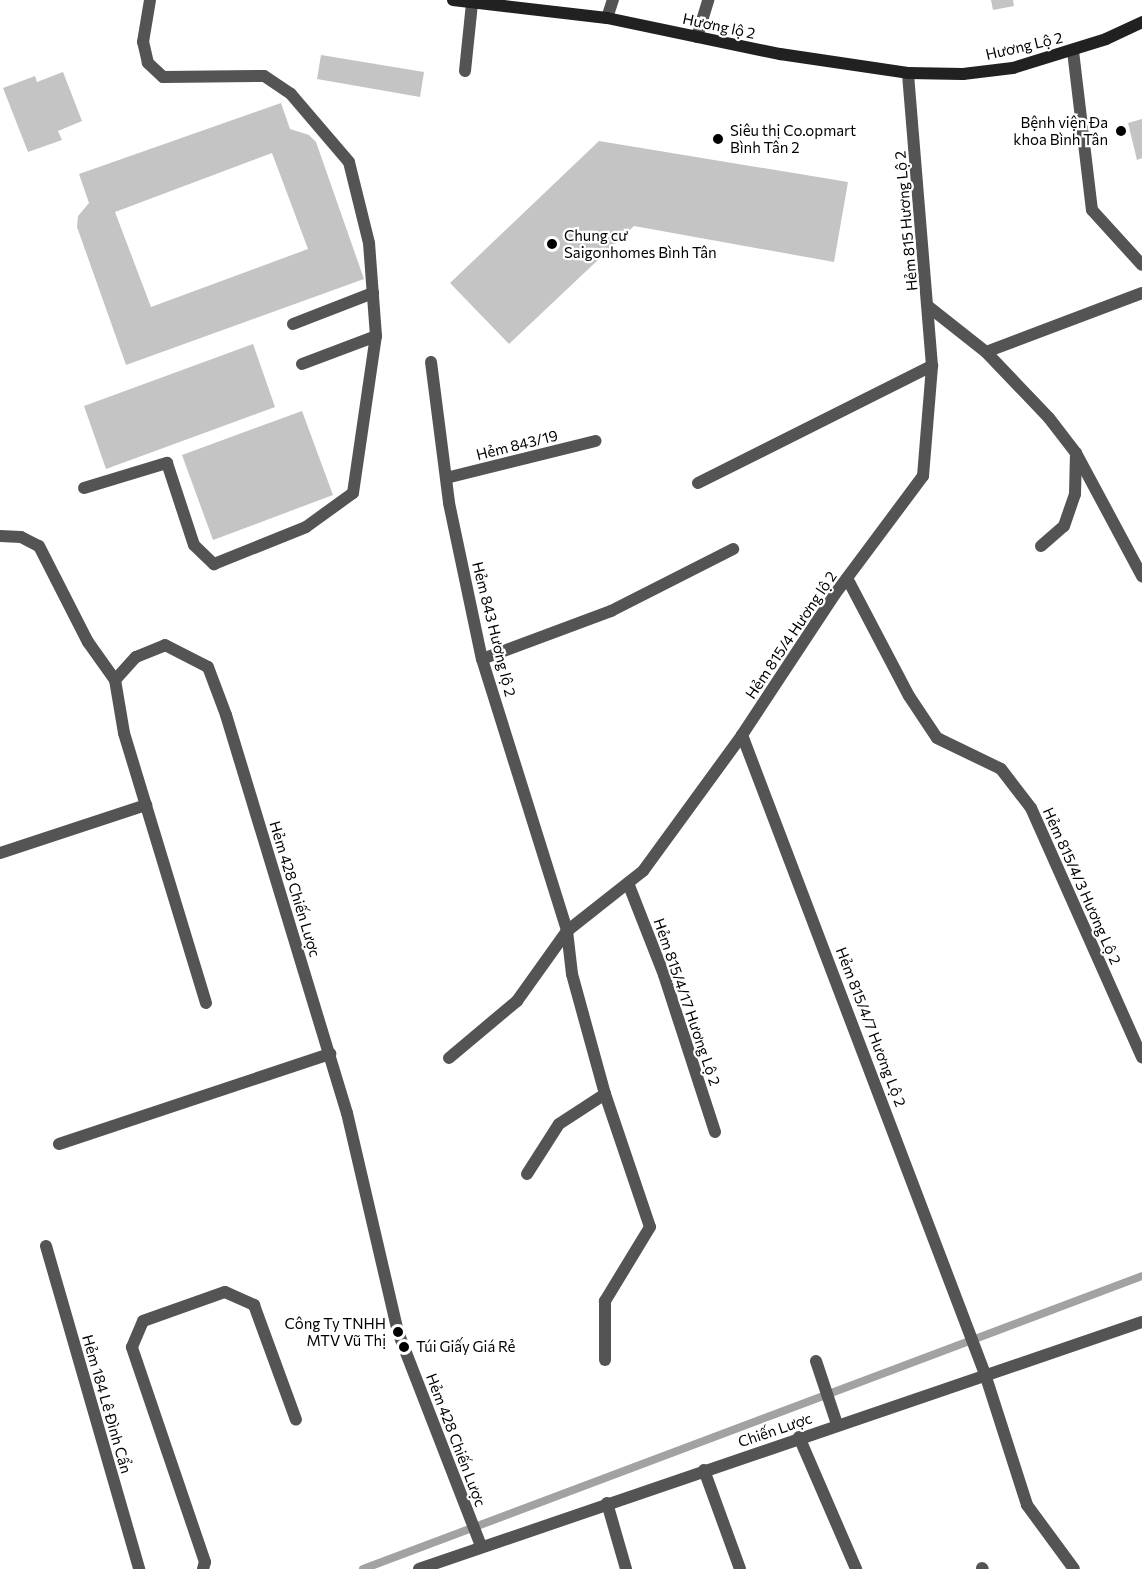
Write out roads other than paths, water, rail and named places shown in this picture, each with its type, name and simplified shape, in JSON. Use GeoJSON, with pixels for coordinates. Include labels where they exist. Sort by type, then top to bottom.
{"type":"FeatureCollection","features":[{"type":"Feature","properties":{"kind":"main road","name":"Hương lộ 2"},"geometry":{"type":"LineString","coordinates":[[453,0],[607,18],[697,37],[908,73]]}},
{"type":"Feature","properties":{"kind":"main road","name":"Hương Lộ 2"},"geometry":{"type":"LineString","coordinates":[[908,73],[963,74],[1003,69],[1073,51],[1142,22]]}},
{"type":"Feature","properties":{"kind":"street"},"geometry":{"type":"LineString","coordinates":[[84,488],[167,463],[194,545],[214,564],[306,527],[353,493],[376,336],[369,243],[349,162],[291,94],[264,76],[163,76],[148,63],[143,42],[150,0]]}},
{"type":"Feature","properties":{"kind":"street"},"geometry":{"type":"LineString","coordinates":[[607,18],[613,0]]}},
{"type":"Feature","properties":{"kind":"street"},"geometry":{"type":"LineString","coordinates":[[697,37],[708,0]]}},
{"type":"Feature","properties":{"kind":"street"},"geometry":{"type":"LineString","coordinates":[[465,71],[472,3]]}},
{"type":"Feature","properties":{"kind":"street"},"geometry":{"type":"LineString","coordinates":[[1073,51],[1092,210],[1142,265]]}},
{"type":"Feature","properties":{"kind":"street","name":"Hẻm 815 Hương Lộ 2"},"geometry":{"type":"LineString","coordinates":[[908,73],[929,307],[986,352],[1019,384],[1076,453],[1142,576]]}},
{"type":"Feature","properties":{"kind":"street"},"geometry":{"type":"LineString","coordinates":[[293,324],[373,293]]}},
{"type":"Feature","properties":{"kind":"street"},"geometry":{"type":"LineString","coordinates":[[986,352],[1142,293]]}},
{"type":"Feature","properties":{"kind":"street","name":"Hẻm 815/4 Hương lộ 2"},"geometry":{"type":"LineString","coordinates":[[449,1058],[517,1001],[567,931],[643,871],[742,735],[847,578],[923,476],[932,366],[929,307]]}},
{"type":"Feature","properties":{"kind":"street"},"geometry":{"type":"LineString","coordinates":[[303,364],[376,336]]}},
{"type":"Feature","properties":{"kind":"street","name":"Hẻm 843 Hương lộ 2"},"geometry":{"type":"LineString","coordinates":[[431,362],[446,478],[482,658],[567,931],[572,974],[605,1094],[650,1227],[605,1300],[605,1360]]}},
{"type":"Feature","properties":{"kind":"street"},"geometry":{"type":"LineString","coordinates":[[698,483],[932,366]]}},
{"type":"Feature","properties":{"kind":"street","name":"Hẻm 843/19"},"geometry":{"type":"LineString","coordinates":[[446,478],[595,441]]}},
{"type":"Feature","properties":{"kind":"street"},"geometry":{"type":"LineString","coordinates":[[1041,546],[1064,525],[1076,494],[1076,453]]}},
{"type":"Feature","properties":{"kind":"street"},"geometry":{"type":"LineString","coordinates":[[0,536],[21,537],[39,546],[88,642],[115,680],[124,733],[206,1003]]}},
{"type":"Feature","properties":{"kind":"street"},"geometry":{"type":"LineString","coordinates":[[482,658],[611,611],[733,549]]}},
{"type":"Feature","properties":{"kind":"street","name":"Hẻm 815/4/3 Hương Lộ 2"},"geometry":{"type":"LineString","coordinates":[[847,578],[909,696],[937,738],[1000,769],[1031,808],[1142,1057]]}},
{"type":"Feature","properties":{"kind":"street","name":"Hẻm 428 Chiến Lược"},"geometry":{"type":"LineString","coordinates":[[115,680],[136,657],[165,645],[208,667],[347,1113],[398,1332],[479,1541]]}},
{"type":"Feature","properties":{"kind":"street","name":"Hẻm 815/4/7 Hương Lộ 2"},"geometry":{"type":"LineString","coordinates":[[742,735],[971,1329],[1027,1505],[1074,1569]]}},
{"type":"Feature","properties":{"kind":"street"},"geometry":{"type":"LineString","coordinates":[[0,853],[146,805]]}},
{"type":"Feature","properties":{"kind":"street","name":"Hẻm 815/4/17 Hương Lộ 2"},"geometry":{"type":"LineString","coordinates":[[628,883],[664,975],[715,1132]]}},
{"type":"Feature","properties":{"kind":"street"},"geometry":{"type":"LineString","coordinates":[[58,1144],[330,1054]]}},
{"type":"Feature","properties":{"kind":"street"},"geometry":{"type":"LineString","coordinates":[[527,1174],[559,1124],[605,1094]]}},
{"type":"Feature","properties":{"kind":"street","name":"Hẻm 184 Lê Đình Cẩn"},"geometry":{"type":"LineString","coordinates":[[46,1246],[139,1569]]}},
{"type":"Feature","properties":{"kind":"street"},"geometry":{"type":"LineString","coordinates":[[203,1569],[205,1562],[132,1347],[144,1321],[225,1292],[254,1305],[296,1420]]}},
{"type":"Feature","properties":{"kind":"street","name":"Chiến Lược"},"geometry":{"type":"LineString","coordinates":[[419,1569],[479,1541],[607,1503],[1142,1322]]}},
{"type":"Feature","properties":{"kind":"street"},"geometry":{"type":"LineString","coordinates":[[816,1361],[837,1424]]}},
{"type":"Feature","properties":{"kind":"street"},"geometry":{"type":"LineString","coordinates":[[799,1437],[856,1569]]}},
{"type":"Feature","properties":{"kind":"street"},"geometry":{"type":"LineString","coordinates":[[704,1470],[740,1569]]}},
{"type":"Feature","properties":{"kind":"street"},"geometry":{"type":"LineString","coordinates":[[607,1503],[626,1569]]}},
{"type":"Feature","properties":{"kind":"waterway"},"geometry":{"type":"LineString","coordinates":[[363,1569],[1142,1276]]}},
{"type":"Feature","properties":{"kind":"place","name":"Bệnh viện Đa khoa Bình Tân"},"geometry":{"type":"Point","coordinates":[1121,131]}},
{"type":"Feature","properties":{"kind":"place","name":"Siêu thị Co.opmart Bình Tân 2"},"geometry":{"type":"Point","coordinates":[718,139]}},
{"type":"Feature","properties":{"kind":"place","name":"Chung cư Saigonhomes Bình Tân"},"geometry":{"type":"Point","coordinates":[552,244]}},
{"type":"Feature","properties":{"kind":"place","name":"Công Ty TNHH MTV Vũ Thị"},"geometry":{"type":"Point","coordinates":[398,1332]}},
{"type":"Feature","properties":{"kind":"place","name":"Túi Giấy Giá Rẻ"},"geometry":{"type":"Point","coordinates":[404,1347]}}]}
